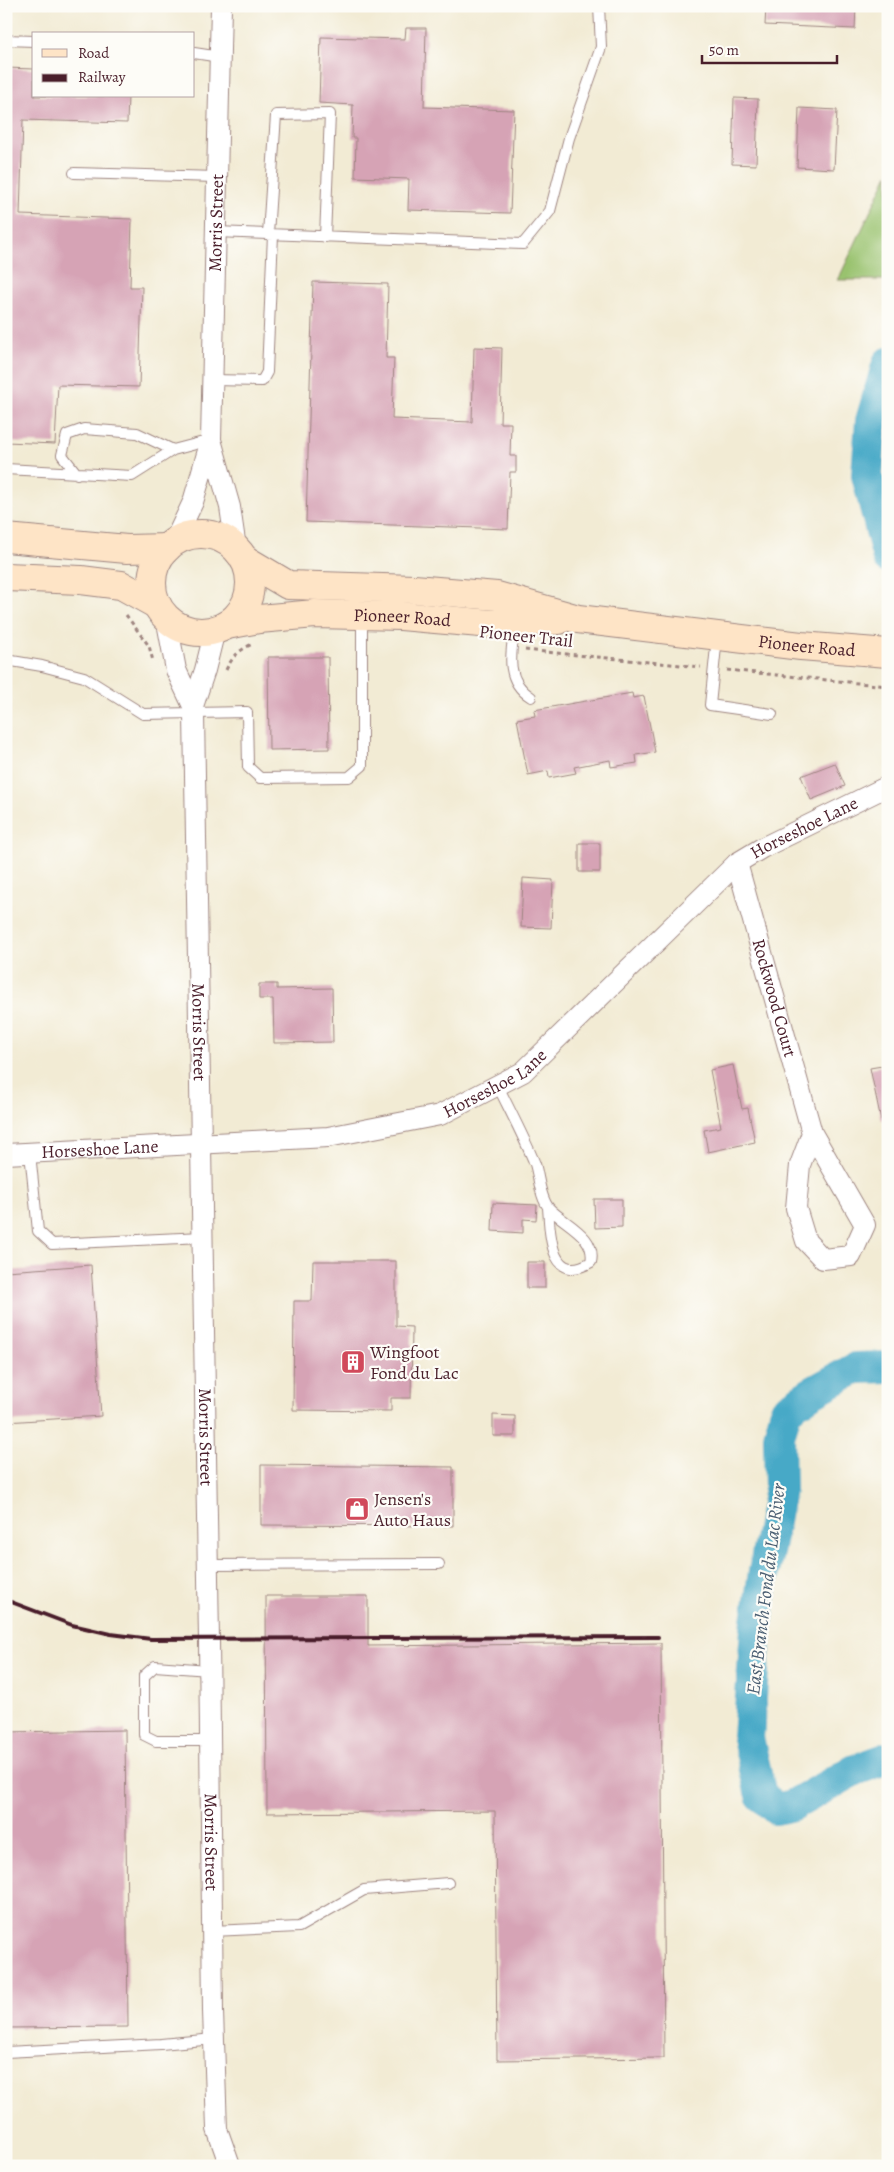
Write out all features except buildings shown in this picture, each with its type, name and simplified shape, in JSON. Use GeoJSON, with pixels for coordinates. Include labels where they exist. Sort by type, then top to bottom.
{"type":"FeatureCollection","features":[{"type":"Feature","properties":{"kind":"main road"},"geometry":{"type":"LineString","coordinates":[[6,577],[81,580],[121,585],[161,611],[172,623],[192,631],[221,628],[238,616],[248,596],[249,573],[240,553],[216,536],[199,534],[187,536],[170,545],[157,560],[152,575],[152,590],[161,611]]}},
{"type":"Feature","properties":{"kind":"main road"},"geometry":{"type":"LineString","coordinates":[[6,538],[127,549],[170,545]]}},
{"type":"Feature","properties":{"kind":"main road","name":"Pioneer Road"},"geometry":{"type":"LineString","coordinates":[[240,553],[288,585],[414,589],[498,596],[515,624]]}},
{"type":"Feature","properties":{"kind":"main road","name":"Pioneer Road"},"geometry":{"type":"LineString","coordinates":[[221,628],[259,619],[315,614],[362,615],[492,624],[578,619],[801,646],[888,653]]}},
{"type":"Feature","properties":{"kind":"street","name":"Morris Street"},"geometry":{"type":"LineString","coordinates":[[170,545],[193,502],[211,440],[222,6]]}},
{"type":"Feature","properties":{"kind":"street","name":"Morris Street"},"geometry":{"type":"LineString","coordinates":[[211,440],[230,507],[240,553]]}},
{"type":"Feature","properties":{"kind":"street","name":"Morris Street"},"geometry":{"type":"LineString","coordinates":[[161,611],[176,670],[194,710]]}},
{"type":"Feature","properties":{"kind":"street","name":"Morris Street"},"geometry":{"type":"LineString","coordinates":[[221,628],[205,670],[194,710],[214,2039],[218,2129],[230,2166]]}},
{"type":"Feature","properties":{"kind":"street","name":"Horseshoe Lane"},"geometry":{"type":"LineString","coordinates":[[6,1154],[328,1137],[440,1115],[522,1072],[737,863],[762,848],[888,786]]}},
{"type":"Feature","properties":{"kind":"street","name":"Rockwood Court"},"geometry":{"type":"LineString","coordinates":[[737,863],[812,1133],[865,1225],[851,1256],[823,1260],[806,1240],[796,1208],[800,1164],[812,1133]]}},
{"type":"Feature","properties":{"kind":"lane"},"geometry":{"type":"LineString","coordinates":[[216,232],[523,244],[550,212],[569,138],[601,47],[600,6]]}},
{"type":"Feature","properties":{"kind":"lane"},"geometry":{"type":"LineString","coordinates":[[6,40],[32,41]]}},
{"type":"Feature","properties":{"kind":"lane"},"geometry":{"type":"LineString","coordinates":[[195,53],[220,57]]}},
{"type":"Feature","properties":{"kind":"lane"},"geometry":{"type":"LineString","coordinates":[[212,380],[262,381],[267,372],[270,235],[276,115],[330,114],[325,237]]}},
{"type":"Feature","properties":{"kind":"lane"},"geometry":{"type":"LineString","coordinates":[[74,174],[217,177]]}},
{"type":"Feature","properties":{"kind":"lane"},"geometry":{"type":"LineString","coordinates":[[77,474],[62,455],[67,435],[84,429],[137,433],[173,450]]}},
{"type":"Feature","properties":{"kind":"lane"},"geometry":{"type":"LineString","coordinates":[[6,469],[132,476],[173,450],[211,440]]}},
{"type":"Feature","properties":{"kind":"lane"},"geometry":{"type":"LineString","coordinates":[[6,660],[42,666],[84,677],[143,714],[194,710],[247,712],[248,767],[260,778],[349,777],[362,766],[362,615]]}},
{"type":"Feature","properties":{"kind":"lane"},"geometry":{"type":"LineString","coordinates":[[515,624],[513,677],[519,689],[531,697]]}},
{"type":"Feature","properties":{"kind":"lane"},"geometry":{"type":"LineString","coordinates":[[718,636],[710,705],[772,714]]}},
{"type":"Feature","properties":{"kind":"lane"},"geometry":{"type":"LineString","coordinates":[[498,1084],[535,1165],[548,1206],[550,1240],[559,1261],[568,1268],[575,1269],[591,1262],[592,1249],[587,1241],[577,1230],[548,1206]]}},
{"type":"Feature","properties":{"kind":"lane"},"geometry":{"type":"LineString","coordinates":[[30,1153],[38,1231],[52,1244],[202,1237]]}},
{"type":"Feature","properties":{"kind":"lane"},"geometry":{"type":"LineString","coordinates":[[208,1565],[439,1564]]}},
{"type":"Feature","properties":{"kind":"lane"},"geometry":{"type":"LineString","coordinates":[[209,1670],[156,1666],[144,1676],[144,1735],[156,1741],[210,1741]]}},
{"type":"Feature","properties":{"kind":"lane"},"geometry":{"type":"LineString","coordinates":[[212,1931],[299,1927],[364,1890],[448,1883]]}},
{"type":"Feature","properties":{"kind":"lane"},"geometry":{"type":"LineString","coordinates":[[6,2052],[161,2044],[214,2039]]}},
{"type":"Feature","properties":{"kind":"path"},"geometry":{"type":"LineString","coordinates":[[121,611],[128,617],[149,646],[157,674],[176,670]]}},
{"type":"Feature","properties":{"kind":"path","name":"Pioneer Trail"},"geometry":{"type":"LineString","coordinates":[[515,624],[714,668],[888,686]]}},
{"type":"Feature","properties":{"kind":"path"},"geometry":{"type":"LineString","coordinates":[[205,670],[224,674],[231,660],[243,648],[260,642]]}},
{"type":"Feature","properties":{"kind":"green space"},"geometry":{"type":"Polygon","coordinates":[[[888,174],[888,280],[838,280],[888,174]]]}},
{"type":"Feature","properties":{"kind":"waterway","name":"East Branch Fond du Lac River"},"geometry":{"type":"LineString","coordinates":[[888,363],[871,421],[867,475],[888,558]]}},
{"type":"Feature","properties":{"kind":"waterway","name":"East Branch Fond du Lac River"},"geometry":{"type":"LineString","coordinates":[[888,1367],[856,1368],[811,1393],[786,1410],[779,1437],[780,1489],[764,1572],[756,1629],[748,1738],[761,1795],[776,1809],[793,1805],[855,1770],[888,1758]]}},
{"type":"Feature","properties":{"kind":"railway"},"geometry":{"type":"LineString","coordinates":[[6,1600],[72,1625],[111,1634],[151,1639],[658,1637]]}},
{"type":"Feature","properties":{"kind":"place","name":"Wingfoot Fond du Lac"},"geometry":{"type":"Point","coordinates":[353,1362]}},
{"type":"Feature","properties":{"kind":"place","name":"Jensen's Auto Haus"},"geometry":{"type":"Point","coordinates":[357,1509]}}]}
